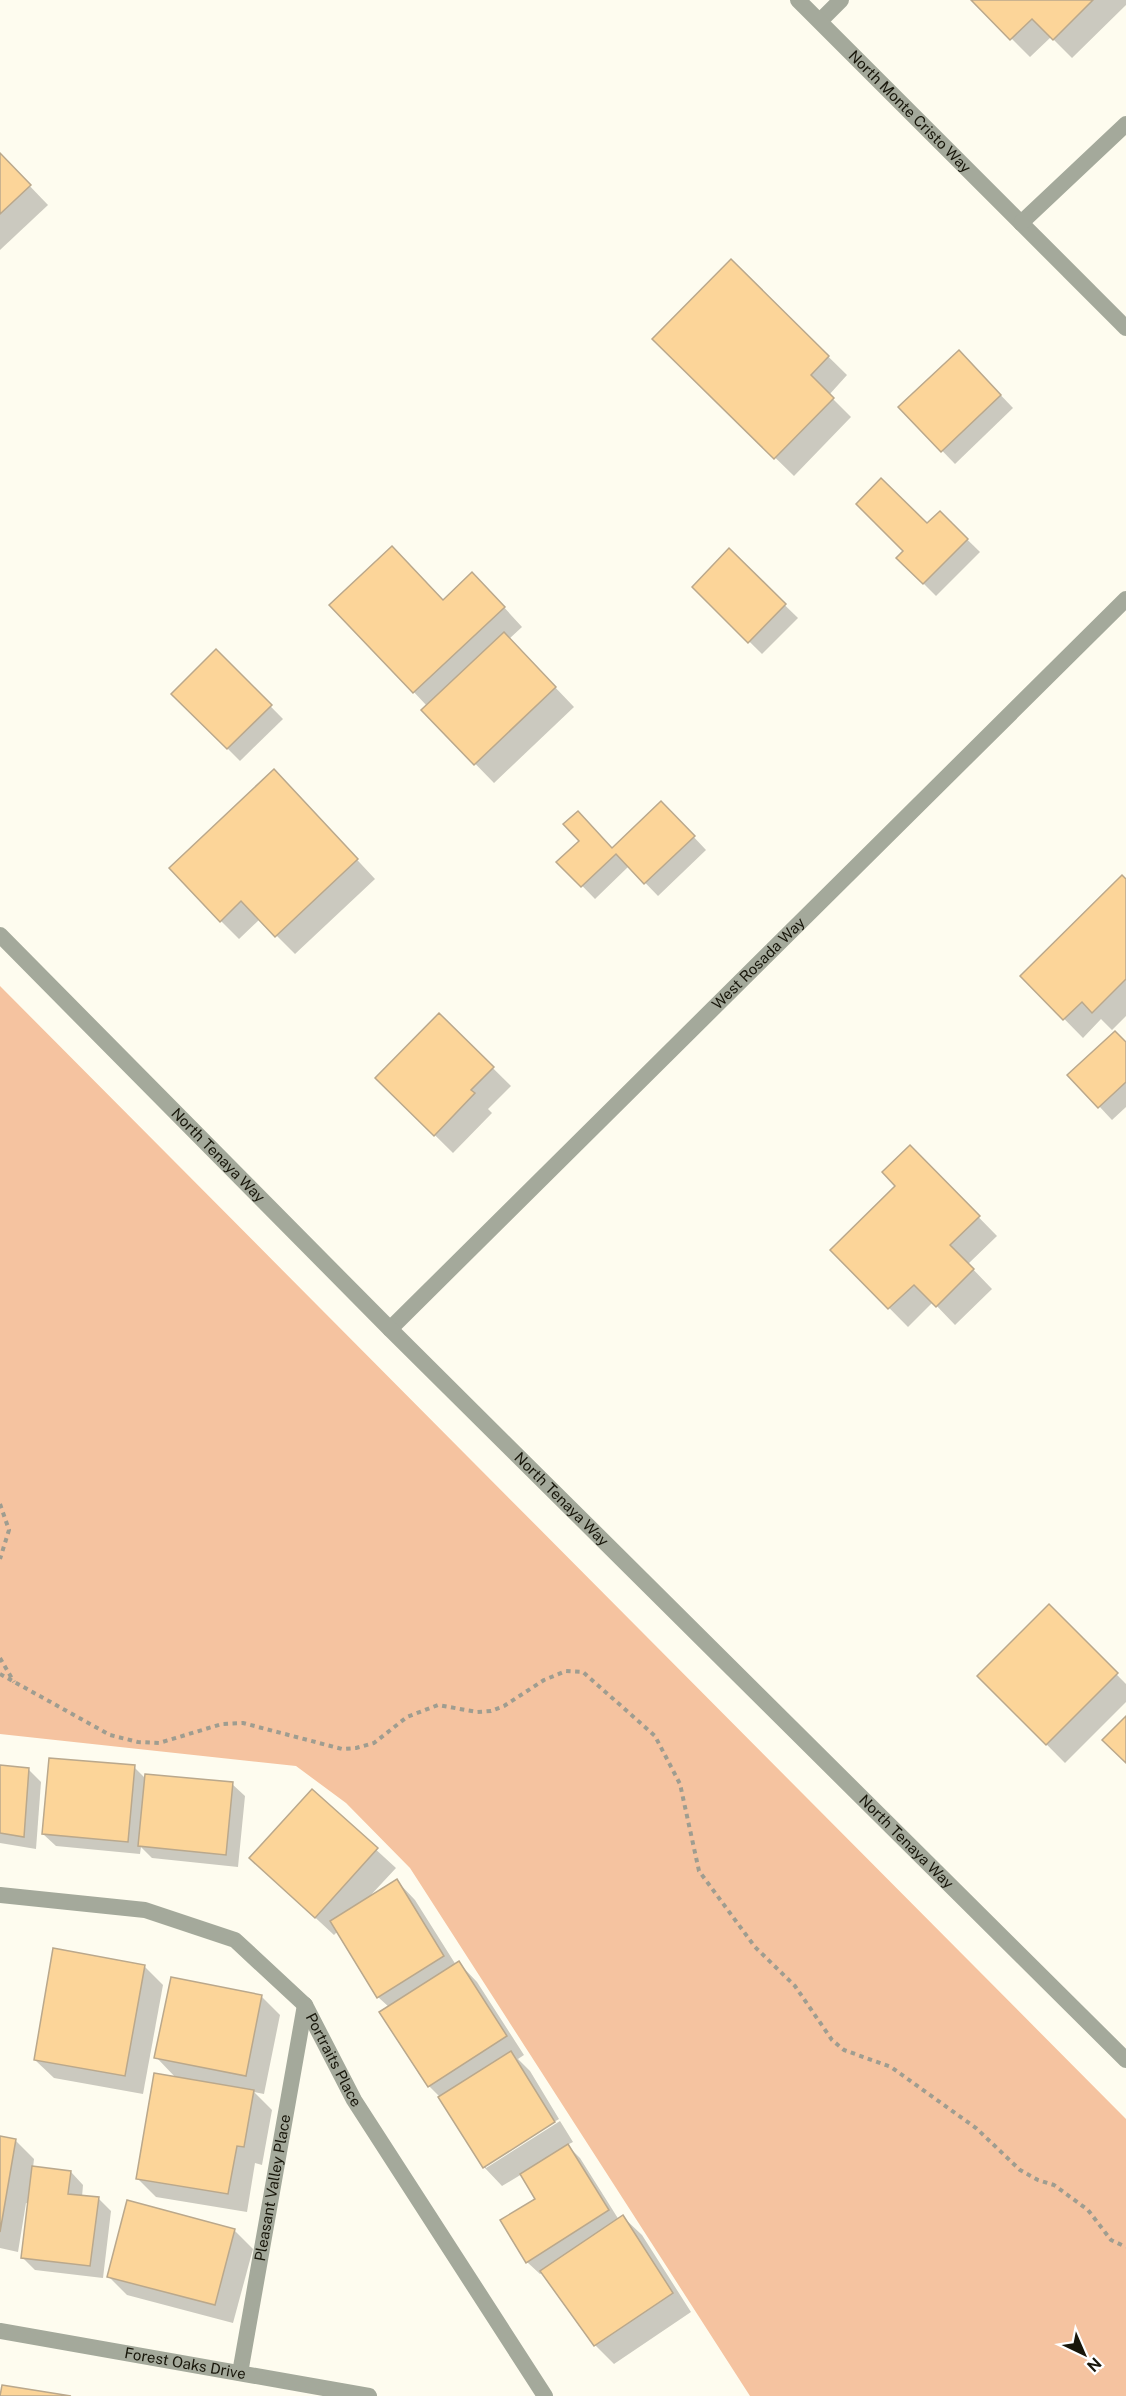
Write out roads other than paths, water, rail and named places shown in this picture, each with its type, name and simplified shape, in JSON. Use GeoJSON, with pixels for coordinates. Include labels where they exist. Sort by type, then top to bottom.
{"type":"FeatureCollection","features":[{"type":"Feature","properties":{"kind":"street","name":"North Monte Cristo Way"},"geometry":{"type":"LineString","coordinates":[[798,0],[1126,328]]}},
{"type":"Feature","properties":{"kind":"street"},"geometry":{"type":"LineString","coordinates":[[820,21],[841,0]]}},
{"type":"Feature","properties":{"kind":"street"},"geometry":{"type":"LineString","coordinates":[[1021,223],[1126,124]]}},
{"type":"Feature","properties":{"kind":"street","name":"West Rosada Way"},"geometry":{"type":"LineString","coordinates":[[390,1329],[1126,599]]}},
{"type":"Feature","properties":{"kind":"street","name":"North Tenaya Way"},"geometry":{"type":"LineString","coordinates":[[0,935],[390,1329],[1126,2060]]}},
{"type":"Feature","properties":{"kind":"street","name":"Portraits Place"},"geometry":{"type":"LineString","coordinates":[[0,1895],[145,1910],[235,1940],[305,2005],[354,2100],[545,2396]]}},
{"type":"Feature","properties":{"kind":"street","name":"Pleasant Valley Place"},"geometry":{"type":"LineString","coordinates":[[240,2373],[305,2005]]}},
{"type":"Feature","properties":{"kind":"street","name":"Forest Oaks Drive"},"geometry":{"type":"LineString","coordinates":[[0,2331],[369,2396]]}}]}
